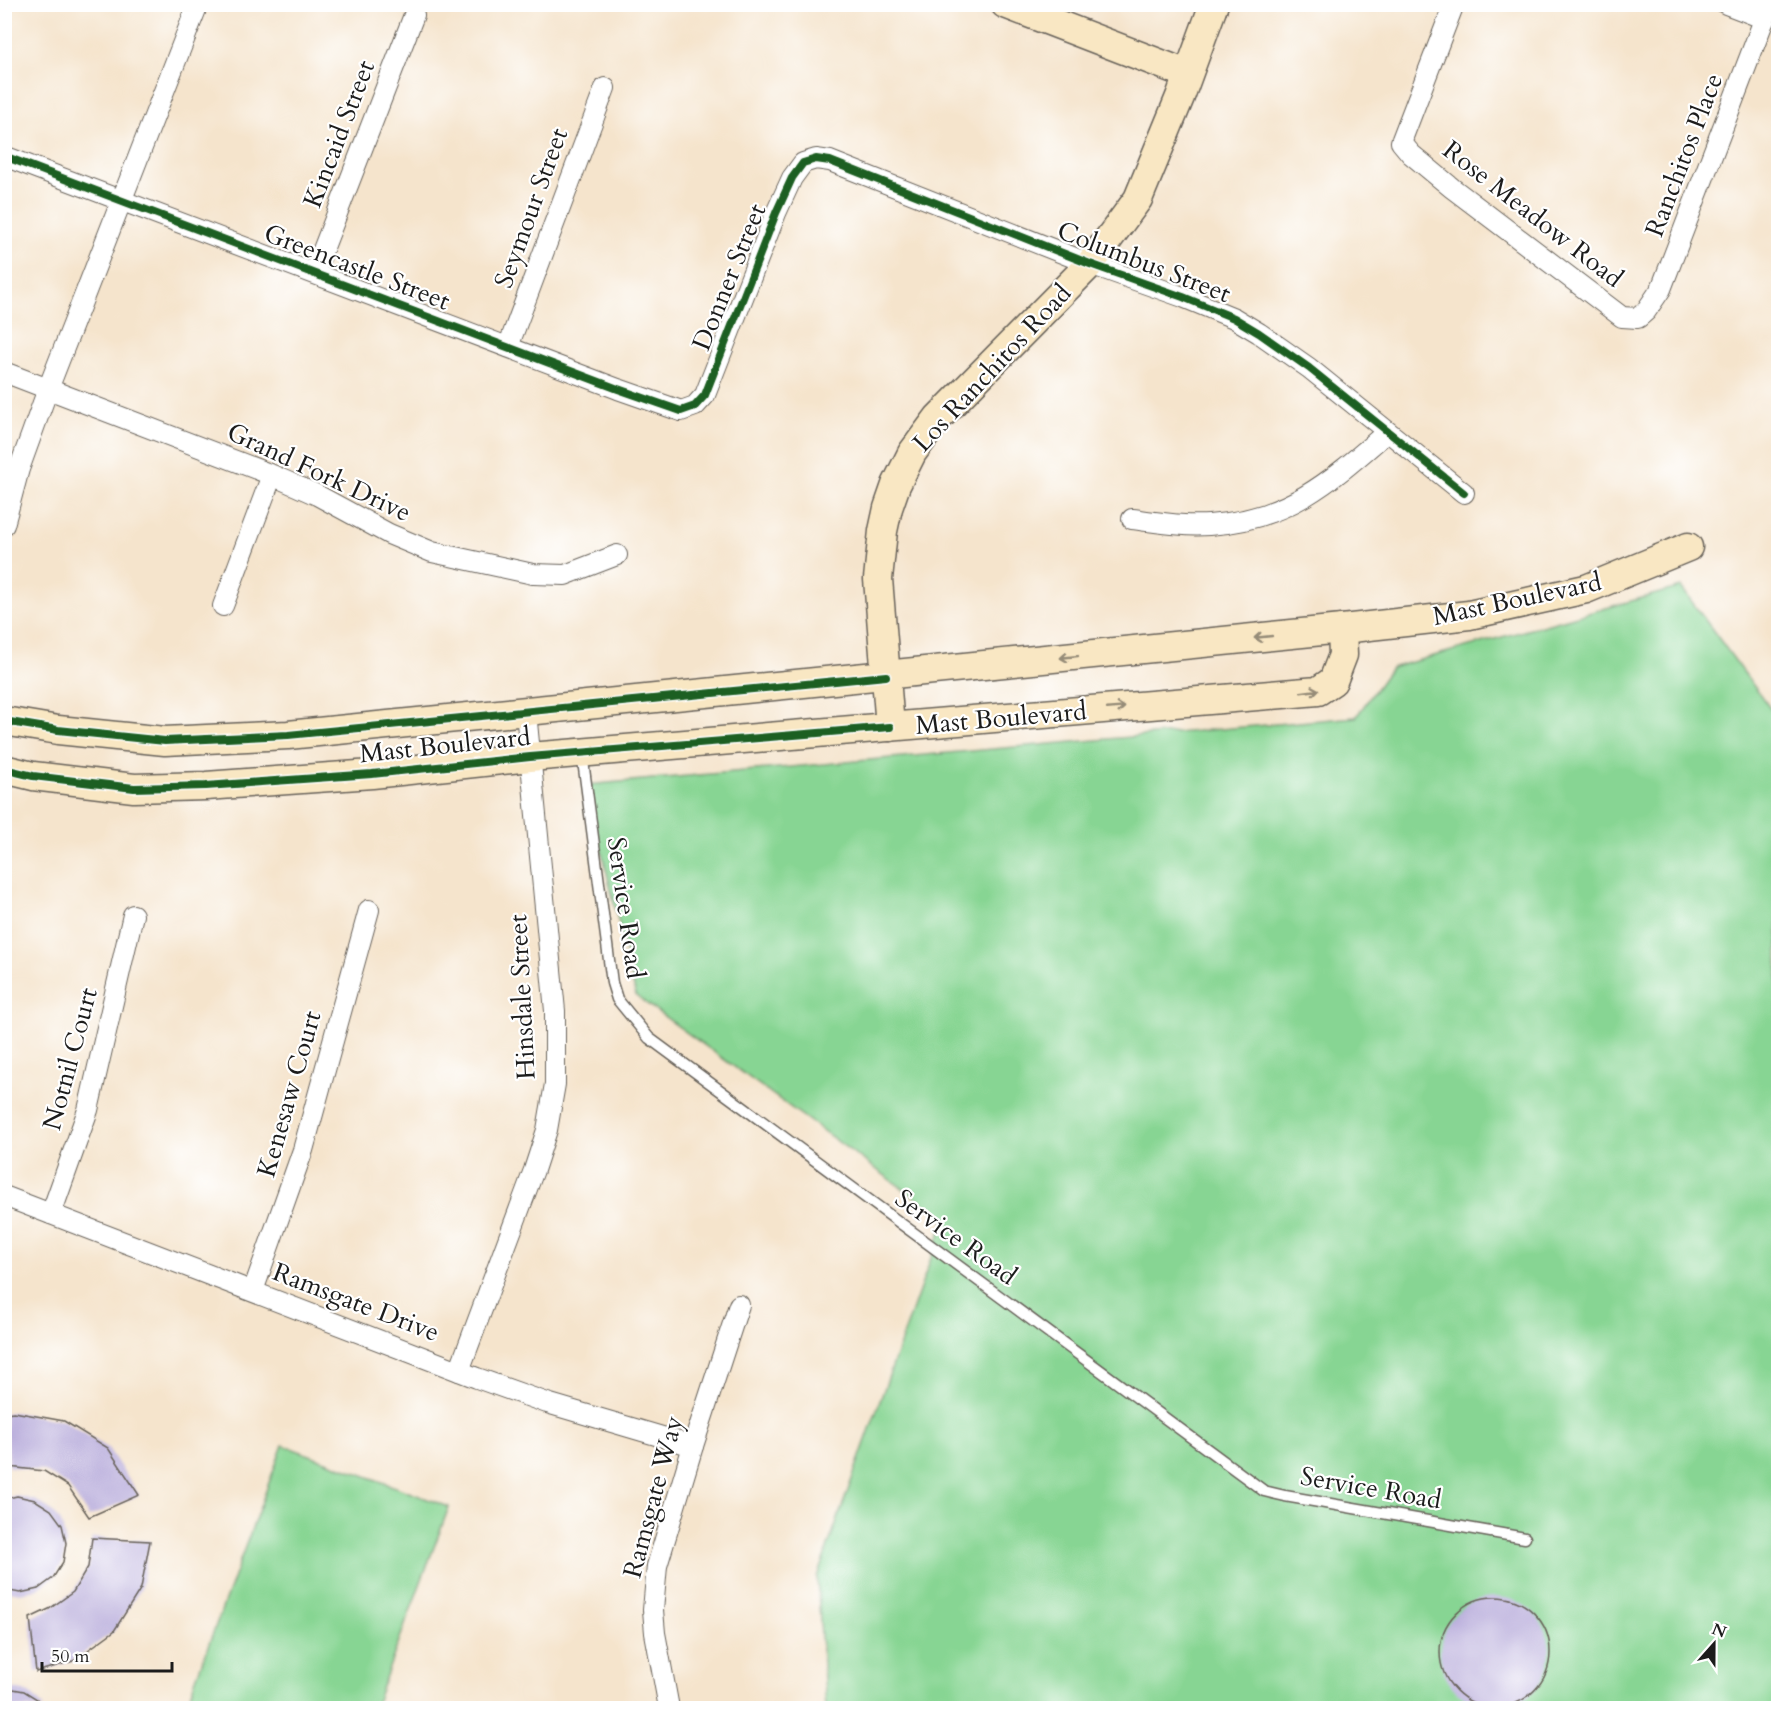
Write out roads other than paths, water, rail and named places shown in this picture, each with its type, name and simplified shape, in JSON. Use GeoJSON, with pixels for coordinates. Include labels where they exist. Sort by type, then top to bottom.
{"type":"FeatureCollection","features":[{"type":"Feature","properties":{"kind":"street"},"geometry":{"type":"LineString","coordinates":[[4,525],[19,469],[48,389],[198,4]]}},
{"type":"Feature","properties":{"kind":"street"},"geometry":{"type":"LineString","coordinates":[[1005,4],[1187,74]]}},
{"type":"Feature","properties":{"kind":"street","name":"Los Ranchitos Road"},"geometry":{"type":"LineString","coordinates":[[890,727],[878,579],[879,558],[888,508],[896,484],[909,458],[938,418],[1089,264],[1138,200],[1180,97],[1214,4]]}},
{"type":"Feature","properties":{"kind":"street","name":"Rose Meadow Road"},"geometry":{"type":"LineString","coordinates":[[1454,4],[1401,142],[1411,154],[1452,188],[1622,317],[1638,318]]}},
{"type":"Feature","properties":{"kind":"street"},"geometry":{"type":"LineString","coordinates":[[1726,4],[1768,12]]}},
{"type":"Feature","properties":{"kind":"street","name":"Ranchitos Place"},"geometry":{"type":"LineString","coordinates":[[1638,318],[1646,311],[1661,289],[1768,12]]}},
{"type":"Feature","properties":{"kind":"street","name":"Kincaid Street"},"geometry":{"type":"LineString","coordinates":[[314,273],[414,15]]}},
{"type":"Feature","properties":{"kind":"street","name":"Seymour Street"},"geometry":{"type":"LineString","coordinates":[[508,347],[605,87]]}},
{"type":"Feature","properties":{"kind":"street","name":"Greencastle Street"},"geometry":{"type":"LineString","coordinates":[[4,156],[664,406],[681,411],[695,406]]}},
{"type":"Feature","properties":{"kind":"street","name":"Columbus Street"},"geometry":{"type":"LineString","coordinates":[[803,163],[816,159],[830,161],[1089,264],[1183,297],[1234,318],[1308,368],[1464,493]]}},
{"type":"Feature","properties":{"kind":"street","name":"Donner Street"},"geometry":{"type":"LineString","coordinates":[[695,406],[705,396],[777,213],[792,178],[803,163]]}},
{"type":"Feature","properties":{"kind":"street","name":"Grand Fork Drive"},"geometry":{"type":"LineString","coordinates":[[4,372],[272,475],[317,495],[389,534],[432,552],[532,574],[565,575],[617,555]]}},
{"type":"Feature","properties":{"kind":"street"},"geometry":{"type":"LineString","coordinates":[[1132,519],[1208,525],[1272,512],[1307,496],[1330,481],[1388,432]]}},
{"type":"Feature","properties":{"kind":"street"},"geometry":{"type":"LineString","coordinates":[[223,606],[272,475]]}},
{"type":"Feature","properties":{"kind":"street","name":"Mast Boulevard"},"geometry":{"type":"LineString","coordinates":[[4,720],[57,730],[165,741],[288,735],[886,676],[1469,615],[1587,589],[1688,548]]}},
{"type":"Feature","properties":{"kind":"street","name":"Mast Boulevard"},"geometry":{"type":"LineString","coordinates":[[4,769],[33,776],[134,788],[206,786],[372,774],[530,757],[1318,691],[1333,681],[1343,655],[1342,629]]}},
{"type":"Feature","properties":{"kind":"street","name":"Hinsdale Street"},"geometry":{"type":"LineString","coordinates":[[459,1371],[534,1170],[547,1130],[555,1084],[555,1011],[526,712]]}},
{"type":"Feature","properties":{"kind":"street","name":"Kenesaw Court"},"geometry":{"type":"LineString","coordinates":[[253,1291],[303,1150],[369,910]]}},
{"type":"Feature","properties":{"kind":"street","name":"Notnil Court"},"geometry":{"type":"LineString","coordinates":[[51,1214],[88,1110],[133,915]]}},
{"type":"Feature","properties":{"kind":"street","name":"Ramsgate Drive"},"geometry":{"type":"LineString","coordinates":[[4,1196],[547,1403],[693,1446]]}},
{"type":"Feature","properties":{"kind":"street","name":"Ramsgate Way"},"geometry":{"type":"LineString","coordinates":[[669,1708],[653,1610],[657,1566],[739,1305]]}},
{"type":"Feature","properties":{"kind":"lane","name":"Service Road"},"geometry":{"type":"LineString","coordinates":[[582,753],[612,983],[617,999],[649,1038],[1264,1491],[1525,1538]]}}]}
